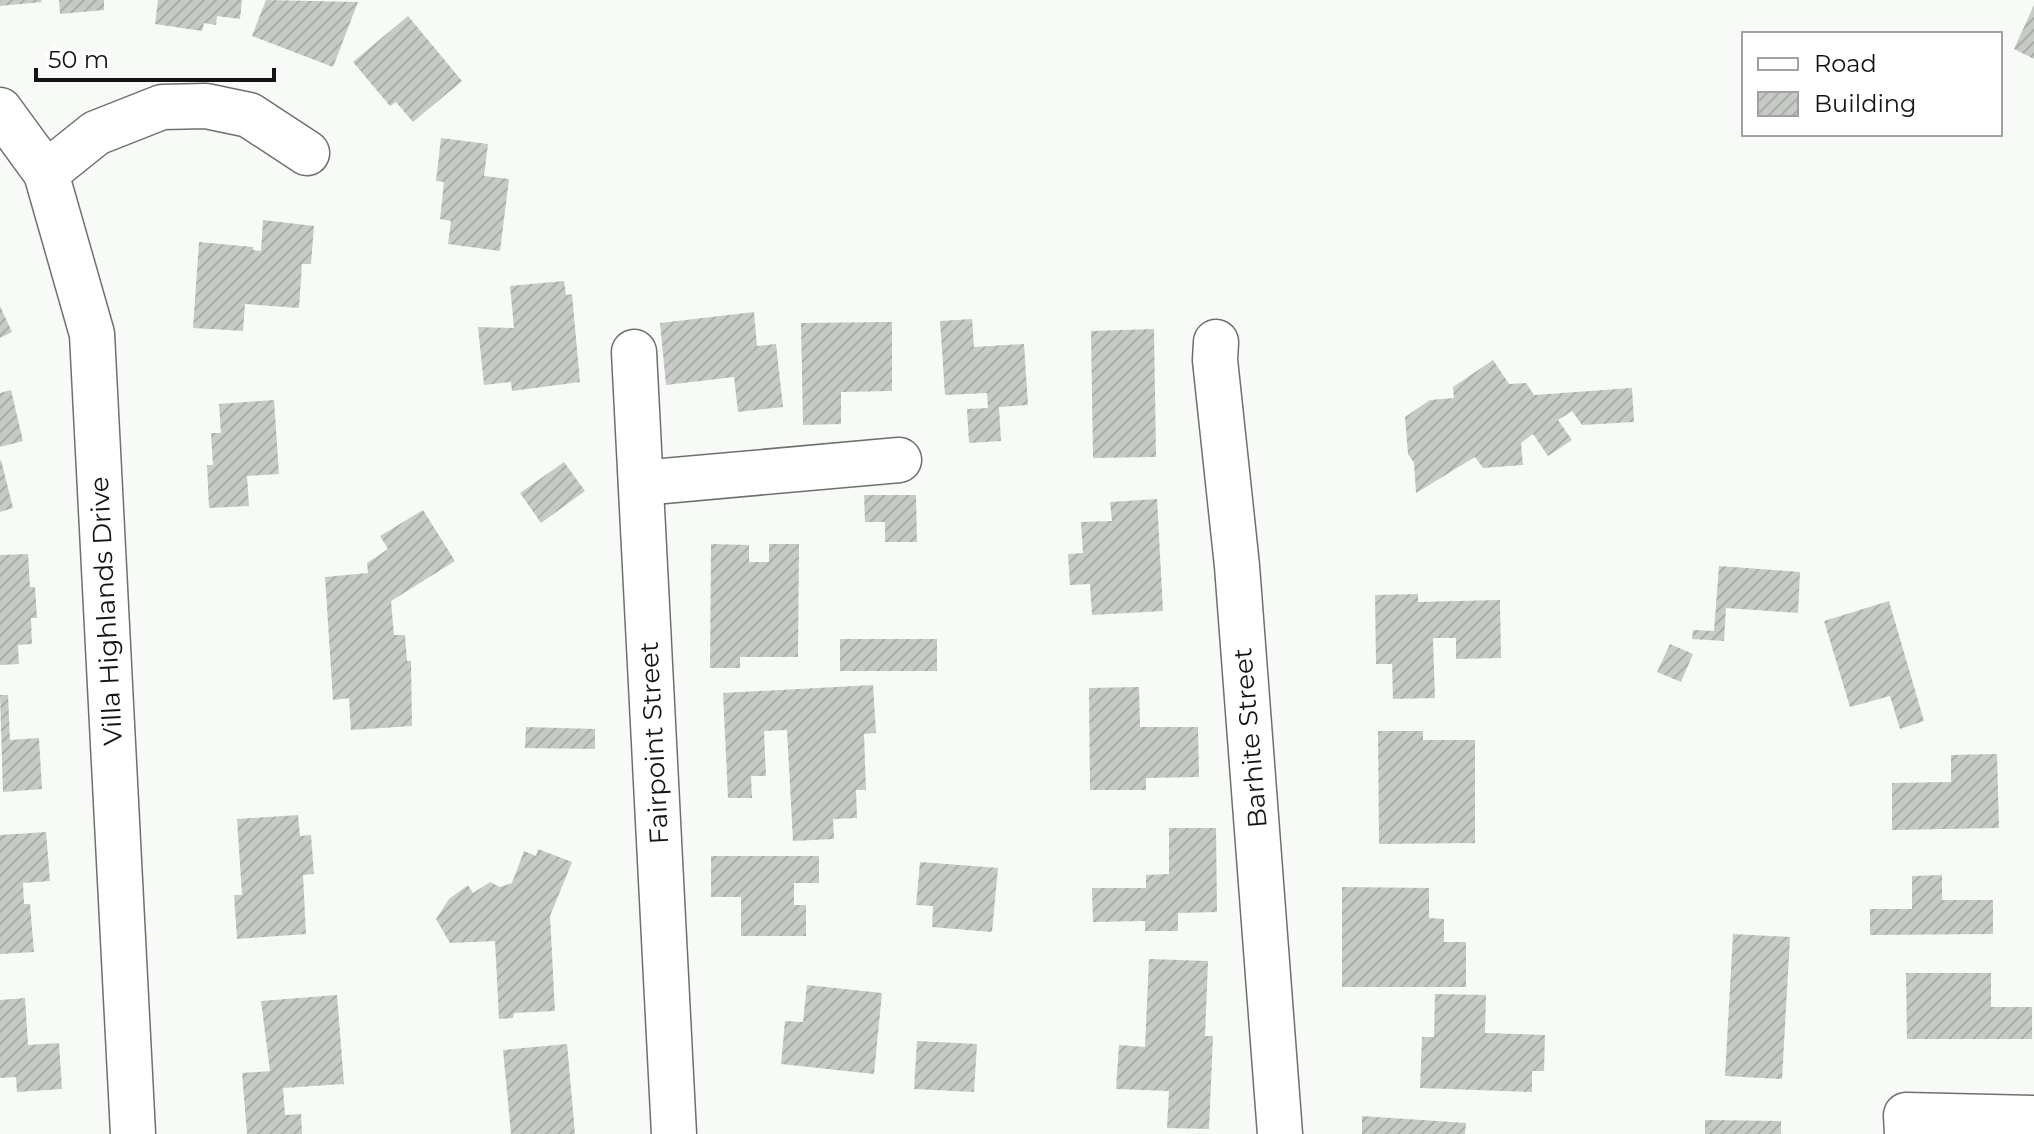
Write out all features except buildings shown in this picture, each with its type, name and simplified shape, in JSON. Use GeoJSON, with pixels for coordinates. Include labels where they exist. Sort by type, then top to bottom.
{"type":"FeatureCollection","features":[{"type":"Feature","properties":{"kind":"street"},"geometry":{"type":"LineString","coordinates":[[46,173],[96,133],[162,107],[206,106],[249,115],[307,153]]}},
{"type":"Feature","properties":{"kind":"street","name":"Villa Highlands Drive"},"geometry":{"type":"LineString","coordinates":[[0,110],[46,173],[92,334],[133,1134]]}},
{"type":"Feature","properties":{"kind":"street","name":"Barhite Street"},"geometry":{"type":"LineString","coordinates":[[1216,342],[1215,360],[1237,566],[1280,1134]]}},
{"type":"Feature","properties":{"kind":"street","name":"Fairpoint Street"},"geometry":{"type":"LineString","coordinates":[[634,352],[674,1134]]}},
{"type":"Feature","properties":{"kind":"street"},"geometry":{"type":"LineString","coordinates":[[641,483],[899,460]]}},
{"type":"Feature","properties":{"kind":"street"},"geometry":{"type":"LineString","coordinates":[[1906,1125],[2034,1118]]}}]}
